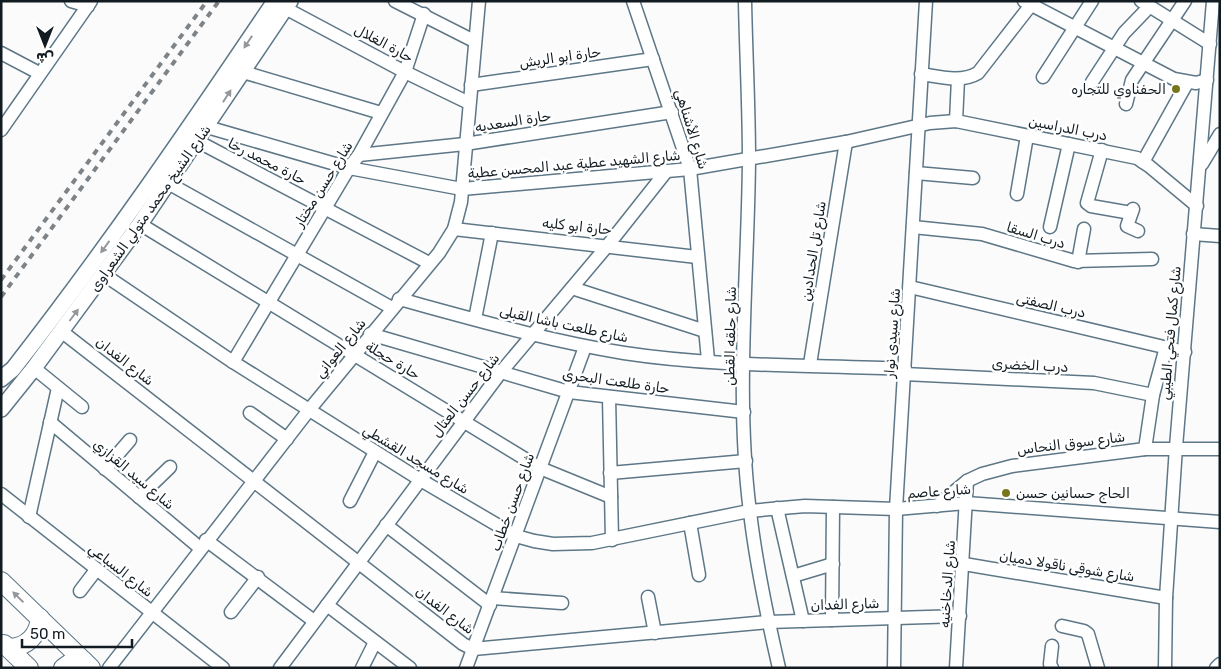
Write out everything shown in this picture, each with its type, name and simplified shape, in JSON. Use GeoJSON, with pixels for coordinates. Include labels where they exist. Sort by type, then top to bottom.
{"type":"FeatureCollection","features":[{"type":"Feature","properties":{"kind":"main road"},"geometry":{"type":"LineString","coordinates":[[1,581],[87,664]]}},
{"type":"Feature","properties":{"kind":"main road"},"geometry":{"type":"LineString","coordinates":[[5,645],[29,642],[37,632],[40,618]]}},
{"type":"Feature","properties":{"kind":"main road"},"geometry":{"type":"LineString","coordinates":[[5,645],[29,668]]}},
{"type":"Feature","properties":{"kind":"main road"},"geometry":{"type":"LineString","coordinates":[[63,668],[70,663],[87,664]]}},
{"type":"Feature","properties":{"kind":"street"},"geometry":{"type":"LineString","coordinates":[[1,130],[90,4],[71,1]]}},
{"type":"Feature","properties":{"kind":"street"},"geometry":{"type":"LineString","coordinates":[[395,1],[424,14],[474,41]]}},
{"type":"Feature","properties":{"kind":"street","name":"شارع العواني"},"geometry":{"type":"LineString","coordinates":[[109,668],[203,544],[370,334],[430,263],[454,229],[462,189],[479,1]]}},
{"type":"Feature","properties":{"kind":"street","name":"شارع الأشناهي"},"geometry":{"type":"LineString","coordinates":[[633,1],[690,169],[708,360]]}},
{"type":"Feature","properties":{"kind":"street","name":"شارع حلقه القطن"},"geometry":{"type":"LineString","coordinates":[[745,1],[749,160],[743,362],[746,460],[750,511],[768,622],[779,668]]}},
{"type":"Feature","properties":{"kind":"street","name":"شارع سيدى نوار"},"geometry":{"type":"LineString","coordinates":[[894,668],[896,509],[926,1]]}},
{"type":"Feature","properties":{"kind":"street"},"geometry":{"type":"LineString","coordinates":[[1043,77],[1092,1]]}},
{"type":"Feature","properties":{"kind":"street"},"geometry":{"type":"LineString","coordinates":[[1126,104],[1132,80],[1142,62],[1185,1]]}},
{"type":"Feature","properties":{"kind":"street","name":"شارع كمال فتحي الطيبي"},"geometry":{"type":"LineString","coordinates":[[1165,668],[1166,598],[1176,447],[1213,1]]}},
{"type":"Feature","properties":{"kind":"street"},"geometry":{"type":"LineString","coordinates":[[921,74],[958,79],[972,77],[983,68],[1030,2],[1174,79],[1186,83],[1207,80]]}},
{"type":"Feature","properties":{"kind":"street","name":"حارة الغلال"},"geometry":{"type":"LineString","coordinates":[[283,3],[404,72],[469,103]]}},
{"type":"Feature","properties":{"kind":"street","name":"شارع الشيخ محمد متولي الشعراوى"},"geometry":{"type":"LineString","coordinates":[[1,409],[34,368],[140,224],[243,72],[283,3]]}},
{"type":"Feature","properties":{"kind":"street","name":"شارع الشيخ محمد متولي الشعراوى"},"geometry":{"type":"LineString","coordinates":[[1,379],[13,369],[91,266],[283,3]]}},
{"type":"Feature","properties":{"kind":"street"},"geometry":{"type":"LineString","coordinates":[[1092,82],[1145,4],[1210,44]]}},
{"type":"Feature","properties":{"kind":"street","name":"شارع حسن مختار"},"geometry":{"type":"LineString","coordinates":[[233,362],[349,168],[360,155],[404,72],[424,14]]}},
{"type":"Feature","properties":{"kind":"street"},"geometry":{"type":"LineString","coordinates":[[1,52],[40,73]]}},
{"type":"Feature","properties":{"kind":"street","name":"حارة ابو الريش"},"geometry":{"type":"LineString","coordinates":[[471,85],[653,59]]}},
{"type":"Feature","properties":{"kind":"street"},"geometry":{"type":"LineString","coordinates":[[243,72],[382,113]]}},
{"type":"Feature","properties":{"kind":"street"},"geometry":{"type":"LineString","coordinates":[[956,121],[958,79]]}},
{"type":"Feature","properties":{"kind":"street"},"geometry":{"type":"LineString","coordinates":[[1143,162],[1186,83]]}},
{"type":"Feature","properties":{"kind":"street","name":"حارة السعديه"},"geometry":{"type":"LineString","coordinates":[[360,155],[466,144],[672,112]]}},
{"type":"Feature","properties":{"kind":"street","name":"درب الدراسين"},"geometry":{"type":"LineString","coordinates":[[918,126],[936,122],[956,121],[1130,156],[1143,162],[1197,206]]}},
{"type":"Feature","properties":{"kind":"street","name":"شارع الشهيد عطية عبد المحسن عطية"},"geometry":{"type":"LineString","coordinates":[[207,127],[349,168],[462,189],[665,173],[846,142],[918,126]]}},
{"type":"Feature","properties":{"kind":"street"},"geometry":{"type":"LineString","coordinates":[[1200,167],[1220,134]]}},
{"type":"Feature","properties":{"kind":"street"},"geometry":{"type":"LineString","coordinates":[[1017,194],[1027,136]]}},
{"type":"Feature","properties":{"kind":"street","name":"حارة محمد رخا"},"geometry":{"type":"LineString","coordinates":[[197,141],[430,263]]}},
{"type":"Feature","properties":{"kind":"street","name":"شارع تل الحدادين"},"geometry":{"type":"LineString","coordinates":[[810,364],[846,142]]}},
{"type":"Feature","properties":{"kind":"street"},"geometry":{"type":"LineString","coordinates":[[1050,227],[1069,144]]}},
{"type":"Feature","properties":{"kind":"street"},"geometry":{"type":"LineString","coordinates":[[1102,150],[1088,203],[1091,206],[1132,211],[1128,226],[1138,231]]}},
{"type":"Feature","properties":{"kind":"street","name":"شارع حسن العتال"},"geometry":{"type":"LineString","coordinates":[[280,668],[419,479],[501,372],[608,245],[665,173]]}},
{"type":"Feature","properties":{"kind":"street"},"geometry":{"type":"LineString","coordinates":[[916,173],[972,178]]}},
{"type":"Feature","properties":{"kind":"street","name":"شارع طلعت باشا القبلى"},"geometry":{"type":"LineString","coordinates":[[168,183],[297,256],[395,304],[475,319],[586,346],[626,353],[708,360],[810,364],[904,371]]}},
{"type":"Feature","properties":{"kind":"street","name":"حارة حجلة"},"geometry":{"type":"LineString","coordinates":[[140,224],[540,468],[611,497]]}},
{"type":"Feature","properties":{"kind":"street","name":"درب السقا"},"geometry":{"type":"LineString","coordinates":[[913,227],[982,234],[1078,262],[1152,259]]}},
{"type":"Feature","properties":{"kind":"street","name":"حارة ابو كليه"},"geometry":{"type":"LineString","coordinates":[[454,229],[697,256]]}},
{"type":"Feature","properties":{"kind":"street"},"geometry":{"type":"LineString","coordinates":[[1078,262],[1084,229]]}},
{"type":"Feature","properties":{"kind":"street"},"geometry":{"type":"LineString","coordinates":[[475,319],[492,232]]}},
{"type":"Feature","properties":{"kind":"street"},"geometry":{"type":"LineString","coordinates":[[1193,234],[1220,236]]}},
{"type":"Feature","properties":{"kind":"street","name":"شارع مسجد القشطي"},"geometry":{"type":"LineString","coordinates":[[103,274],[233,362],[375,452],[516,536],[553,544],[573,545],[612,540],[750,511]]}},
{"type":"Feature","properties":{"kind":"street","name":"درب الصفتى"},"geometry":{"type":"LineString","coordinates":[[910,287],[1185,352]]}},
{"type":"Feature","properties":{"kind":"street"},"geometry":{"type":"LineString","coordinates":[[572,288],[705,331]]}},
{"type":"Feature","properties":{"kind":"street","name":"شارع الفدان"},"geometry":{"type":"LineString","coordinates":[[61,331],[255,480],[358,563],[463,644],[473,649],[768,622],[960,616]]}},
{"type":"Feature","properties":{"kind":"street","name":"حارة طلعت البحرى"},"geometry":{"type":"LineString","coordinates":[[370,334],[568,392],[744,412]]}},
{"type":"Feature","properties":{"kind":"street","name":"شارع حسن خطاب"},"geometry":{"type":"LineString","coordinates":[[466,668],[586,346]]}},
{"type":"Feature","properties":{"kind":"street"},"geometry":{"type":"LineString","coordinates":[[1145,449],[1153,395],[1166,347]]}},
{"type":"Feature","properties":{"kind":"street"},"geometry":{"type":"LineString","coordinates":[[34,368],[82,407]]}},
{"type":"Feature","properties":{"kind":"street","name":"درب الخضرى"},"geometry":{"type":"LineString","coordinates":[[904,371],[1094,383],[1153,395]]}},
{"type":"Feature","properties":{"kind":"street"},"geometry":{"type":"LineString","coordinates":[[29,517],[58,388]]}},
{"type":"Feature","properties":{"kind":"street"},"geometry":{"type":"LineString","coordinates":[[609,397],[612,540]]}},
{"type":"Feature","properties":{"kind":"street"},"geometry":{"type":"LineString","coordinates":[[250,412],[287,439]]}},
{"type":"Feature","properties":{"kind":"street","name":"شارع سيد القزازي"},"geometry":{"type":"LineString","coordinates":[[50,422],[139,497],[203,544],[258,577],[314,621]]}},
{"type":"Feature","properties":{"kind":"street"},"geometry":{"type":"LineString","coordinates":[[105,469],[130,440]]}},
{"type":"Feature","properties":{"kind":"street","name":"شارع سوق النحاس"},"geometry":{"type":"LineString","coordinates":[[937,506],[967,481],[982,474],[1012,466],[1145,449],[1176,447],[1220,449]]}},
{"type":"Feature","properties":{"kind":"street"},"geometry":{"type":"LineString","coordinates":[[350,501],[375,452]]}},
{"type":"Feature","properties":{"kind":"street"},"geometry":{"type":"LineString","coordinates":[[610,473],[746,460]]}},
{"type":"Feature","properties":{"kind":"street"},"geometry":{"type":"LineString","coordinates":[[139,497],[170,467]]}},
{"type":"Feature","properties":{"kind":"street","name":"شارع الدخاخنيه"},"geometry":{"type":"LineString","coordinates":[[956,668],[964,564],[967,481]]}},
{"type":"Feature","properties":{"kind":"street","name":"شارع السباعي"},"geometry":{"type":"LineString","coordinates":[[1,494],[223,668]]}},
{"type":"Feature","properties":{"kind":"street","name":"شارع عاصم"},"geometry":{"type":"LineString","coordinates":[[750,511],[777,508],[834,507],[896,509],[966,503],[1220,522]]}},
{"type":"Feature","properties":{"kind":"street"},"geometry":{"type":"LineString","coordinates":[[832,620],[834,507]]}},
{"type":"Feature","properties":{"kind":"street"},"geometry":{"type":"LineString","coordinates":[[777,508],[803,621]]}},
{"type":"Feature","properties":{"kind":"street"},"geometry":{"type":"LineString","coordinates":[[690,523],[699,575]]}},
{"type":"Feature","properties":{"kind":"street"},"geometry":{"type":"LineString","coordinates":[[386,525],[491,602],[562,603]]}},
{"type":"Feature","properties":{"kind":"street"},"geometry":{"type":"LineString","coordinates":[[793,576],[833,564]]}},
{"type":"Feature","properties":{"kind":"street","name":"شارع شوقى ناقولا دميان"},"geometry":{"type":"LineString","coordinates":[[964,564],[1166,598]]}},
{"type":"Feature","properties":{"kind":"street"},"geometry":{"type":"LineString","coordinates":[[80,591],[96,570]]}},
{"type":"Feature","properties":{"kind":"street"},"geometry":{"type":"LineString","coordinates":[[231,612],[258,577]]}},
{"type":"Feature","properties":{"kind":"street"},"geometry":{"type":"LineString","coordinates":[[648,597],[655,633]]}},
{"type":"Feature","properties":{"kind":"street"},"geometry":{"type":"LineString","coordinates":[[327,605],[410,668]]}},
{"type":"Feature","properties":{"kind":"street"},"geometry":{"type":"LineString","coordinates":[[1062,626],[1086,632],[1098,668]]}},
{"type":"Feature","properties":{"kind":"street"},"geometry":{"type":"LineString","coordinates":[[362,668],[375,642]]}},
{"type":"Feature","properties":{"kind":"street"},"geometry":{"type":"LineString","coordinates":[[1052,646],[1050,664],[1052,668]]}},
{"type":"Feature","properties":{"kind":"street"},"geometry":{"type":"LineString","coordinates":[[1216,668],[1220,664]]}},
{"type":"Feature","properties":{"kind":"railway"},"geometry":{"type":"LineString","coordinates":[[1,280],[207,1]]}},
{"type":"Feature","properties":{"kind":"railway"},"geometry":{"type":"LineString","coordinates":[[1,297],[219,1]]}},
{"type":"Feature","properties":{"kind":"place","name":"الحفناوي للتجاره"},"geometry":{"type":"Point","coordinates":[1176,89]}},
{"type":"Feature","properties":{"kind":"place","name":"الحاج حسانين حسن"},"geometry":{"type":"Point","coordinates":[1006,493]}}]}
